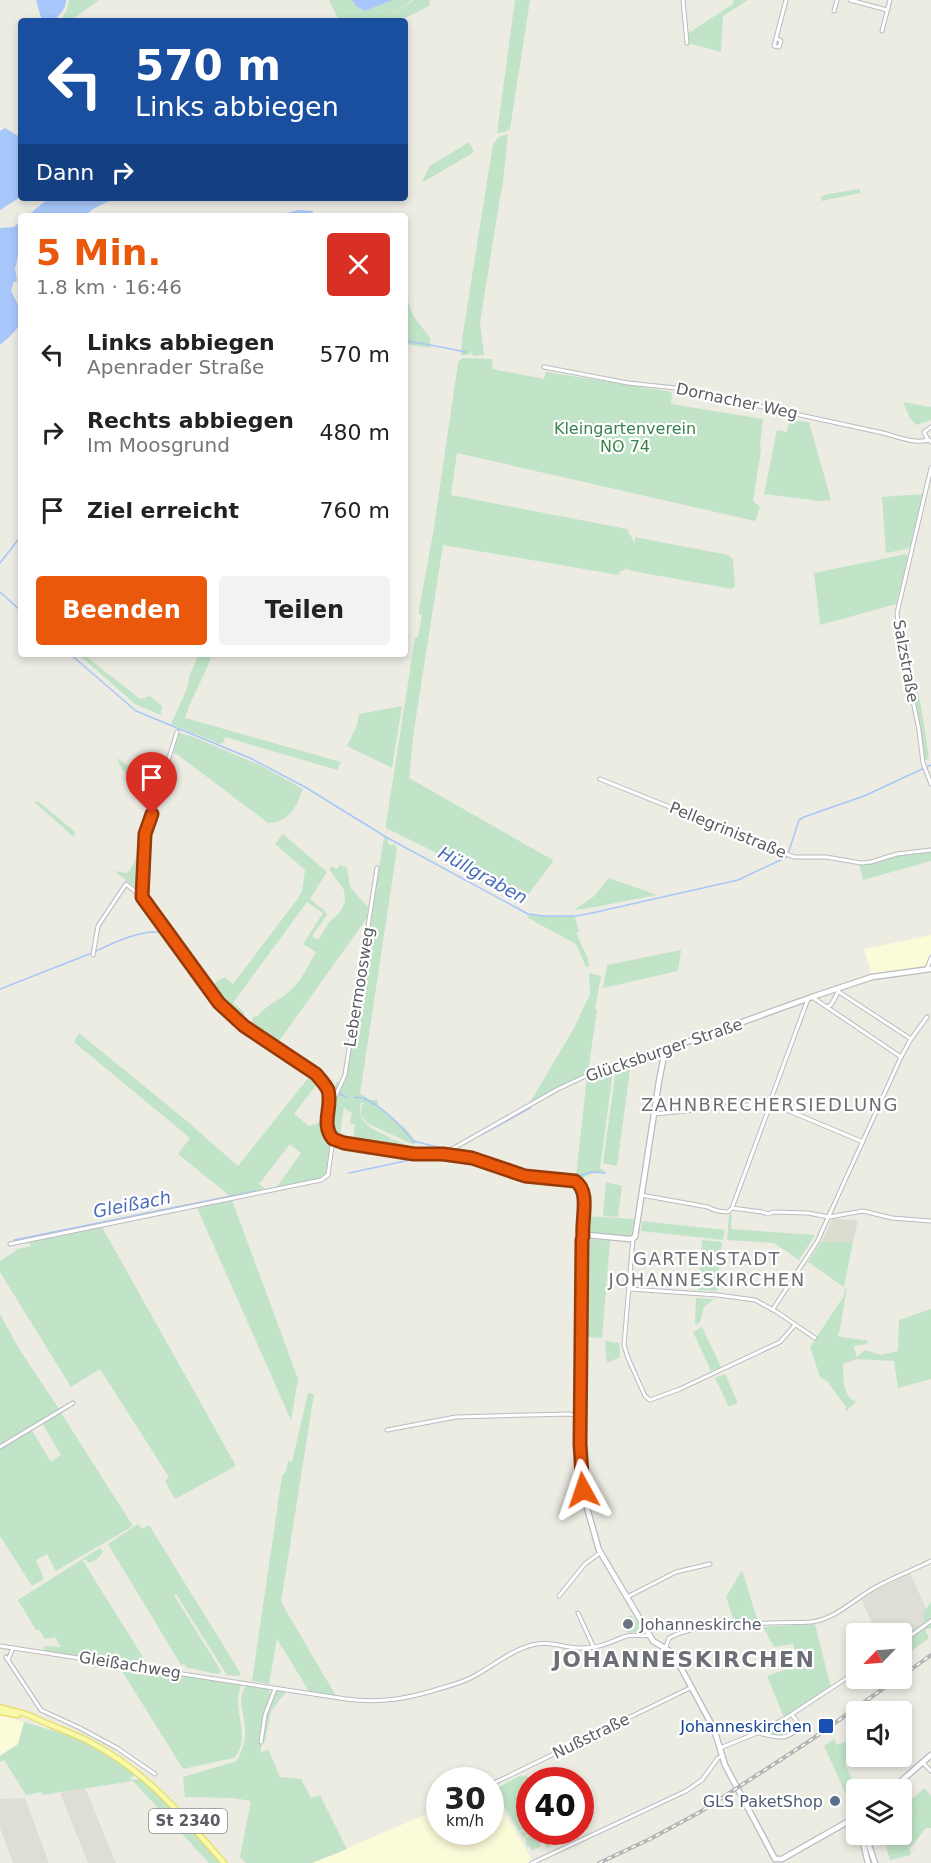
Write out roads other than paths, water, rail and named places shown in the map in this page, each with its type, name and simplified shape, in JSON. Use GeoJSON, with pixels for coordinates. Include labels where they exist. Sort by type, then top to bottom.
{"type":"FeatureCollection","features":[{"type":"Feature","properties":{"kind":"main road","name":"St 2340"},"geometry":{"type":"LineString","coordinates":[[0,1707],[31,1716],[34,1719]]}},
{"type":"Feature","properties":{"kind":"main road","name":"St 2340"},"geometry":{"type":"LineString","coordinates":[[0,1712],[34,1719],[61,1729],[92,1743],[136,1772],[181,1813],[224,1863]]}},
{"type":"Feature","properties":{"kind":"street"},"geometry":{"type":"LineString","coordinates":[[683,0],[687,44]]}},
{"type":"Feature","properties":{"kind":"street"},"geometry":{"type":"LineString","coordinates":[[776,38],[786,0]]}},
{"type":"Feature","properties":{"kind":"street"},"geometry":{"type":"LineString","coordinates":[[834,11],[837,0]]}},
{"type":"Feature","properties":{"kind":"street"},"geometry":{"type":"LineString","coordinates":[[850,0],[887,10]]}},
{"type":"Feature","properties":{"kind":"street"},"geometry":{"type":"LineString","coordinates":[[882,31],[890,0]]}},
{"type":"Feature","properties":{"kind":"street","name":"Dornacher Weg"},"geometry":{"type":"LineString","coordinates":[[544,368],[676,388],[904,439],[930,441],[924,432],[931,426]]}},
{"type":"Feature","properties":{"kind":"street","name":"Salzstraße"},"geometry":{"type":"LineString","coordinates":[[931,468],[897,613],[924,764],[931,784]]}},
{"type":"Feature","properties":{"kind":"street"},"geometry":{"type":"LineString","coordinates":[[142,897],[145,834],[177,732]]}},
{"type":"Feature","properties":{"kind":"street","name":"Pellegrinistraße"},"geometry":{"type":"LineString","coordinates":[[600,780],[790,856],[826,857],[861,863],[897,854],[931,850]]}},
{"type":"Feature","properties":{"kind":"street","name":"Lebermoosweg"},"geometry":{"type":"LineString","coordinates":[[329,1097],[335,1097],[345,1075],[377,868]]}},
{"type":"Feature","properties":{"kind":"street"},"geometry":{"type":"LineString","coordinates":[[93,955],[98,926],[126,884],[142,897],[219,1003],[244,1026],[316,1074],[324,1083],[329,1097],[326,1126],[328,1134],[333,1139],[344,1143],[414,1154],[443,1154],[472,1158],[525,1176],[575,1181],[580,1184],[583,1197],[581,1478],[598,1546],[655,1643],[666,1647],[673,1653],[714,1729],[722,1756],[777,1862],[846,1824]]}},
{"type":"Feature","properties":{"kind":"street"},"geometry":{"type":"LineString","coordinates":[[929,969],[931,958]]}},
{"type":"Feature","properties":{"kind":"street","name":"Glücksburger Straße"},"geometry":{"type":"LineString","coordinates":[[443,1154],[558,1089],[590,1074],[653,1051],[665,1052],[674,1046],[811,997],[872,978],[929,969]]}},
{"type":"Feature","properties":{"kind":"street"},"geometry":{"type":"LineString","coordinates":[[827,1007],[831,1005],[838,990],[911,1038]]}},
{"type":"Feature","properties":{"kind":"street"},"geometry":{"type":"LineString","coordinates":[[654,1114],[766,1103],[771,1099],[811,997],[901,1057]]}},
{"type":"Feature","properties":{"kind":"street"},"geometry":{"type":"LineString","coordinates":[[773,1309],[817,1242],[901,1057],[911,1038],[927,1017]]}},
{"type":"Feature","properties":{"kind":"street"},"geometry":{"type":"LineString","coordinates":[[665,1052],[636,1233],[633,1238],[624,1345],[645,1396],[651,1400],[658,1399],[780,1342],[795,1324]]}},
{"type":"Feature","properties":{"kind":"street"},"geometry":{"type":"LineString","coordinates":[[771,1099],[775,1101],[775,1106]]}},
{"type":"Feature","properties":{"kind":"street"},"geometry":{"type":"LineString","coordinates":[[766,1103],[769,1108]]}},
{"type":"Feature","properties":{"kind":"street"},"geometry":{"type":"LineString","coordinates":[[769,1108],[775,1106],[863,1142]]}},
{"type":"Feature","properties":{"kind":"street"},"geometry":{"type":"LineString","coordinates":[[641,1195],[728,1212],[732,1208],[769,1108]]}},
{"type":"Feature","properties":{"kind":"street"},"geometry":{"type":"LineString","coordinates":[[10,1244],[321,1180],[328,1175],[333,1139]]}},
{"type":"Feature","properties":{"kind":"street"},"geometry":{"type":"LineString","coordinates":[[732,1208],[768,1214],[774,1212],[808,1213],[829,1217],[863,1211],[900,1219],[931,1221]]}},
{"type":"Feature","properties":{"kind":"street"},"geometry":{"type":"LineString","coordinates":[[583,1236],[587,1234],[633,1238]]}},
{"type":"Feature","properties":{"kind":"street"},"geometry":{"type":"LineString","coordinates":[[629,1289],[755,1300],[773,1309],[815,1338]]}},
{"type":"Feature","properties":{"kind":"street"},"geometry":{"type":"LineString","coordinates":[[0,1447],[73,1403]]}},
{"type":"Feature","properties":{"kind":"street"},"geometry":{"type":"LineString","coordinates":[[387,1430],[456,1417],[569,1414],[581,1416]]}},
{"type":"Feature","properties":{"kind":"street"},"geometry":{"type":"LineString","coordinates":[[559,1596],[585,1564],[601,1552]]}},
{"type":"Feature","properties":{"kind":"street"},"geometry":{"type":"LineString","coordinates":[[666,1647],[672,1636],[700,1628],[822,1620],[879,1586],[931,1562]]}},
{"type":"Feature","properties":{"kind":"street"},"geometry":{"type":"LineString","coordinates":[[627,1597],[667,1576],[710,1564]]}},
{"type":"Feature","properties":{"kind":"street"},"geometry":{"type":"LineString","coordinates":[[578,1613],[594,1648],[627,1636],[650,1635]]}},
{"type":"Feature","properties":{"kind":"street"},"geometry":{"type":"LineString","coordinates":[[912,1635],[931,1621]]}},
{"type":"Feature","properties":{"kind":"street","name":"Gleißachweg"},"geometry":{"type":"LineString","coordinates":[[0,1647],[363,1701],[407,1699],[467,1679],[512,1653],[533,1645],[550,1644],[579,1649],[594,1648]]}},
{"type":"Feature","properties":{"kind":"street"},"geometry":{"type":"LineString","coordinates":[[13,1648],[7,1658],[41,1710],[117,1748],[155,1774]]}},
{"type":"Feature","properties":{"kind":"street"},"geometry":{"type":"LineString","coordinates":[[720,1748],[792,1715],[846,1679]]}},
{"type":"Feature","properties":{"kind":"street","name":"Nußstraße"},"geometry":{"type":"LineString","coordinates":[[504,1778],[692,1687]]}},
{"type":"Feature","properties":{"kind":"street"},"geometry":{"type":"LineString","coordinates":[[261,1742],[265,1715],[275,1688]]}},
{"type":"Feature","properties":{"kind":"street"},"geometry":{"type":"LineString","coordinates":[[757,1733],[780,1738],[790,1736],[798,1727],[792,1715]]}},
{"type":"Feature","properties":{"kind":"street"},"geometry":{"type":"LineString","coordinates":[[904,1779],[931,1755]]}},
{"type":"Feature","properties":{"kind":"street"},"geometry":{"type":"LineString","coordinates":[[532,1863],[686,1791],[702,1780],[722,1756]]}},
{"type":"Feature","properties":{"kind":"street"},"geometry":{"type":"LineString","coordinates":[[923,1763],[931,1771]]}},
{"type":"Feature","properties":{"kind":"street"},"geometry":{"type":"LineString","coordinates":[[864,1845],[868,1863]]}},
{"type":"Feature","properties":{"kind":"street"},"geometry":{"type":"LineString","coordinates":[[869,1845],[875,1863]]}},
{"type":"Feature","properties":{"kind":"water"},"geometry":{"type":"Polygon","coordinates":[[[36,0],[66,0],[64,9],[57,18],[41,18],[36,0]]]}},
{"type":"Feature","properties":{"kind":"water"},"geometry":{"type":"Polygon","coordinates":[[[352,0],[393,0],[365,11],[356,6],[352,0]]]}},
{"type":"Feature","properties":{"kind":"water"},"geometry":{"type":"Polygon","coordinates":[[[5,128],[18,136],[18,199],[0,210],[0,131],[5,128]]]}},
{"type":"Feature","properties":{"kind":"water"},"geometry":{"type":"Polygon","coordinates":[[[45,201],[109,201],[88,213],[31,213],[45,201]]]}},
{"type":"Feature","properties":{"kind":"water"},"geometry":{"type":"Polygon","coordinates":[[[299,210],[313,211],[313,213],[286,213],[299,210]]]}},
{"type":"Feature","properties":{"kind":"water"},"geometry":{"type":"Polygon","coordinates":[[[18,224],[18,256],[15,269],[17,281],[14,282],[11,290],[18,306],[18,326],[0,345],[0,228],[14,227],[18,224]]]}},
{"type":"Feature","properties":{"kind":"waterway"},"geometry":{"type":"LineString","coordinates":[[408,341],[419,343]]}},
{"type":"Feature","properties":{"kind":"waterway"},"geometry":{"type":"LineString","coordinates":[[420,343],[466,352]]}},
{"type":"Feature","properties":{"kind":"waterway"},"geometry":{"type":"LineString","coordinates":[[0,563],[18,540]]}},
{"type":"Feature","properties":{"kind":"waterway","name":"Hüllgraben"},"geometry":{"type":"LineString","coordinates":[[0,592],[18,608]]}},
{"type":"Feature","properties":{"kind":"waterway","name":"Hüllgraben"},"geometry":{"type":"LineString","coordinates":[[73,657],[136,711],[250,758],[305,787],[386,837],[528,914],[543,916],[576,916],[738,880],[787,857],[799,820],[804,817],[864,796],[931,765]]}},
{"type":"Feature","properties":{"kind":"waterway"},"geometry":{"type":"LineString","coordinates":[[96,951],[138,934],[155,932],[166,934],[209,992],[241,1026]]}},
{"type":"Feature","properties":{"kind":"waterway"},"geometry":{"type":"LineString","coordinates":[[0,989],[92,953]]}},
{"type":"Feature","properties":{"kind":"waterway"},"geometry":{"type":"LineString","coordinates":[[246,1030],[322,1083]]}},
{"type":"Feature","properties":{"kind":"waterway"},"geometry":{"type":"LineString","coordinates":[[329,1088],[346,1097]]}},
{"type":"Feature","properties":{"kind":"waterway"},"geometry":{"type":"LineString","coordinates":[[354,1097],[361,1098]]}},
{"type":"Feature","properties":{"kind":"waterway"},"geometry":{"type":"LineString","coordinates":[[363,1098],[391,1116],[413,1141],[446,1149]]}},
{"type":"Feature","properties":{"kind":"waterway"},"geometry":{"type":"LineString","coordinates":[[481,1135],[530,1108]]}},
{"type":"Feature","properties":{"kind":"waterway","name":"Gleißach"},"geometry":{"type":"LineString","coordinates":[[349,1173],[424,1157],[443,1157],[472,1161],[518,1178],[562,1182]]}},
{"type":"Feature","properties":{"kind":"waterway","name":"Gleißach"},"geometry":{"type":"LineString","coordinates":[[578,1176],[592,1172],[605,1173]]}},
{"type":"Feature","properties":{"kind":"waterway","name":"Gleißach"},"geometry":{"type":"LineString","coordinates":[[566,1179],[576,1177]]}},
{"type":"Feature","properties":{"kind":"waterway","name":"Gleißach"},"geometry":{"type":"LineString","coordinates":[[14,1240],[256,1191]]}},
{"type":"Feature","properties":{"kind":"railway"},"geometry":{"type":"LineString","coordinates":[[912,1669],[931,1655]]}},
{"type":"Feature","properties":{"kind":"railway"},"geometry":{"type":"LineString","coordinates":[[599,1863],[700,1812],[811,1740],[883,1689]]}},
{"type":"Feature","properties":{"kind":"place","name":"Johanneskirche"},"geometry":{"type":"Point","coordinates":[628,1624]}},
{"type":"Feature","properties":{"kind":"place","name":"Johanneskirchen"},"geometry":{"type":"Point","coordinates":[826,1726]}},
{"type":"Feature","properties":{"kind":"place","name":"GLS PaketShop"},"geometry":{"type":"Point","coordinates":[835,1801]}},
{"type":"Feature","properties":{"kind":"district","name":"ZAHNBRECHERSIEDLUNG"},"geometry":{"type":"Point","coordinates":[770,1104]}},
{"type":"Feature","properties":{"kind":"district","name":"GARTENSTADT JOHANNESKIRCHEN"},"geometry":{"type":"Point","coordinates":[707,1268]}},
{"type":"Feature","properties":{"kind":"district","name":"JOHANNESKIRCHEN"},"geometry":{"type":"Point","coordinates":[684,1659]}},
{"type":"Feature","properties":{"kind":"park label","name":"Kleingartenverein NO 74"},"geometry":{"type":"Point","coordinates":[625,437]}}]}
